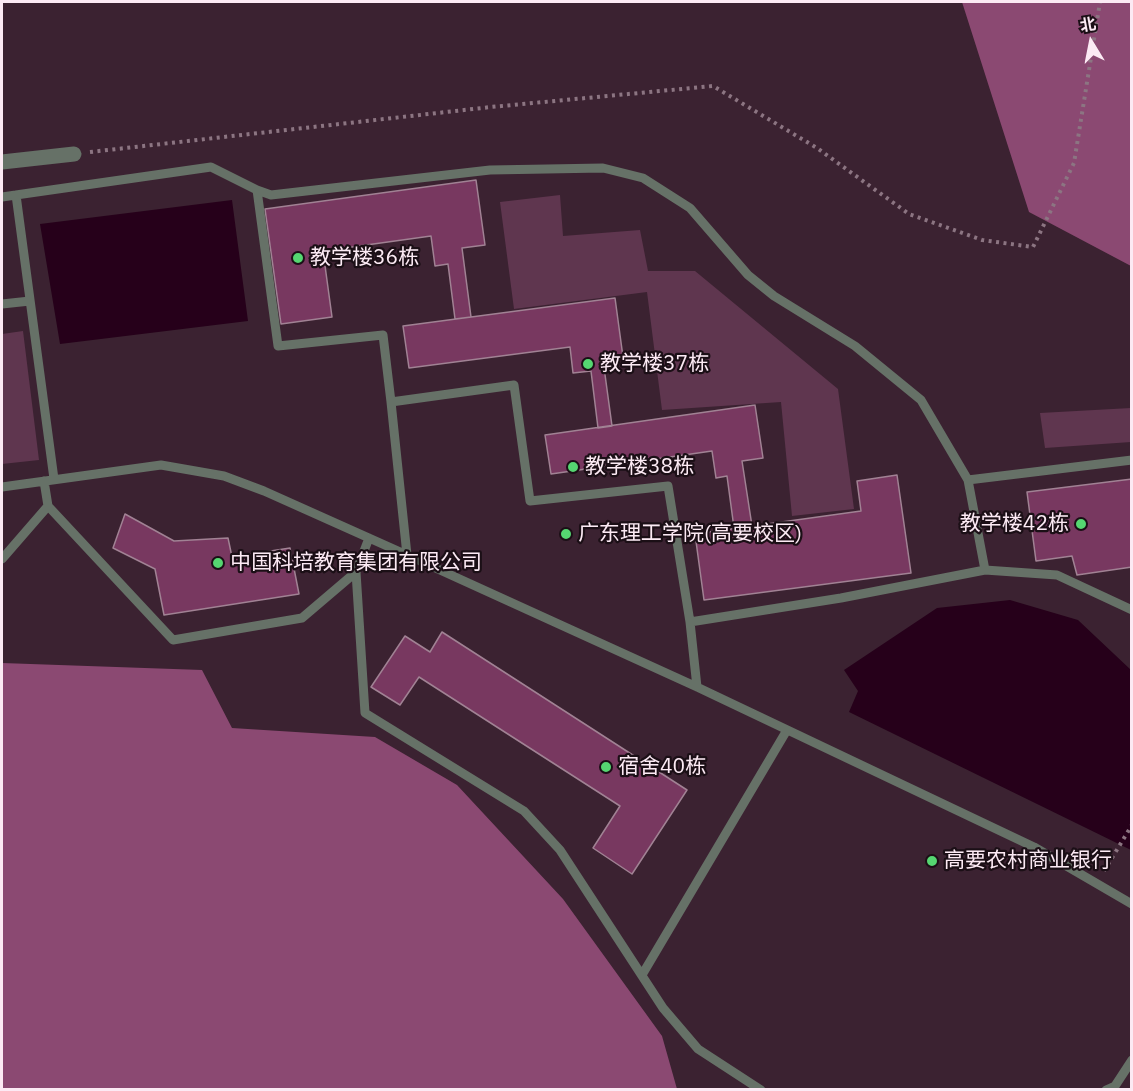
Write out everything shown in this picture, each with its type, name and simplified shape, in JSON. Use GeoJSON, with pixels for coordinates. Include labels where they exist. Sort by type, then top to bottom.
{"type":"FeatureCollection","features":[{"type":"Feature","properties":{"kind":"street"},"geometry":{"type":"LineString","coordinates":[[2,162],[75,154]]}},
{"type":"Feature","properties":{"kind":"lane"},"geometry":{"type":"LineString","coordinates":[[2,197],[211,167],[271,195],[490,170],[603,168],[642,178],[690,208],[748,275],[774,296],[855,346],[921,400],[968,480],[985,570]]}},
{"type":"Feature","properties":{"kind":"lane"},"geometry":{"type":"LineString","coordinates":[[257,190],[278,346],[383,335],[407,555]]}},
{"type":"Feature","properties":{"kind":"lane"},"geometry":{"type":"LineString","coordinates":[[2,558],[48,506],[49,480],[16,195]]}},
{"type":"Feature","properties":{"kind":"lane"},"geometry":{"type":"LineString","coordinates":[[2,304],[30,301]]}},
{"type":"Feature","properties":{"kind":"lane"},"geometry":{"type":"LineString","coordinates":[[391,402],[514,385],[530,501],[668,486],[690,622],[697,687]]}},
{"type":"Feature","properties":{"kind":"lane"},"geometry":{"type":"LineString","coordinates":[[968,480],[1131,460]]}},
{"type":"Feature","properties":{"kind":"lane"},"geometry":{"type":"LineString","coordinates":[[2,487],[161,465],[183,467],[234,479],[697,687],[1034,847],[1131,904]]}},
{"type":"Feature","properties":{"kind":"lane"},"geometry":{"type":"LineString","coordinates":[[48,506],[173,640],[302,618],[356,572]]}},
{"type":"Feature","properties":{"kind":"lane"},"geometry":{"type":"LineString","coordinates":[[369,538],[356,572],[365,713],[524,812],[560,850],[663,1008],[698,1049],[761,1089]]}},
{"type":"Feature","properties":{"kind":"lane"},"geometry":{"type":"LineString","coordinates":[[690,622],[842,598],[985,570],[1057,575],[1131,610]]}},
{"type":"Feature","properties":{"kind":"lane"},"geometry":{"type":"LineString","coordinates":[[642,975],[787,730]]}},
{"type":"Feature","properties":{"kind":"lane"},"geometry":{"type":"LineString","coordinates":[[1111,1088],[1131,1060]]}},
{"type":"Feature","properties":{"kind":"path"},"geometry":{"type":"LineString","coordinates":[[75,154],[491,107],[713,86],[817,148],[909,214],[982,240],[1033,247],[1074,163],[1100,2]]}},
{"type":"Feature","properties":{"kind":"path"},"geometry":{"type":"LineString","coordinates":[[1096,884],[1131,825]]}},
{"type":"Feature","properties":{"kind":"shaded area"},"geometry":{"type":"Polygon","coordinates":[[[962,2],[1131,2],[1131,266],[1029,212],[962,2]]]}},
{"type":"Feature","properties":{"kind":"shaded area"},"geometry":{"type":"Polygon","coordinates":[[[560,195],[563,236],[640,230],[648,271],[695,271],[838,389],[854,509],[792,516],[781,402],[662,410],[647,292],[514,309],[500,202],[560,195]]]}},
{"type":"Feature","properties":{"kind":"shaded area"},"geometry":{"type":"Polygon","coordinates":[[[232,200],[248,321],[60,344],[40,224],[232,200]]]}},
{"type":"Feature","properties":{"kind":"shaded area"},"geometry":{"type":"Polygon","coordinates":[[[23,331],[39,460],[2,464],[2,334],[23,331]]]}},
{"type":"Feature","properties":{"kind":"shaded area"},"geometry":{"type":"Polygon","coordinates":[[[1131,408],[1131,442],[1045,448],[1040,413],[1131,408]]]}},
{"type":"Feature","properties":{"kind":"shaded area"},"geometry":{"type":"Polygon","coordinates":[[[1010,600],[1078,620],[1131,670],[1131,850],[849,712],[858,691],[844,670],[937,608],[1010,600]]]}},
{"type":"Feature","properties":{"kind":"shaded area"},"geometry":{"type":"Polygon","coordinates":[[[2,663],[202,670],[232,728],[375,737],[457,785],[563,899],[662,1036],[677,1089],[2,1089],[2,663]]]}},
{"type":"Feature","properties":{"kind":"building","name":"教学楼36栋"},"geometry":{"type":"Polygon","coordinates":[[[476,180],[485,245],[462,248],[471,317],[455,319],[448,264],[435,266],[431,236],[323,251],[332,317],[281,324],[265,209],[476,180]]]}},
{"type":"Feature","properties":{"kind":"building","name":"教学楼37栋"},"geometry":{"type":"Polygon","coordinates":[[[615,298],[623,357],[603,360],[612,426],[598,428],[591,371],[573,373],[570,347],[409,368],[403,326],[615,298]]]}},
{"type":"Feature","properties":{"kind":"building","name":"教学楼38栋"},"geometry":{"type":"Polygon","coordinates":[[[755,405],[763,458],[742,461],[752,526],[734,528],[727,476],[716,478],[712,451],[551,474],[545,435],[755,405]]]}},
{"type":"Feature","properties":{"kind":"building"},"geometry":{"type":"Polygon","coordinates":[[[897,475],[911,573],[704,600],[695,534],[861,511],[857,481],[897,475]]]}},
{"type":"Feature","properties":{"kind":"building","name":"教学楼42栋"},"geometry":{"type":"Polygon","coordinates":[[[1132,479],[1132,567],[1077,575],[1072,556],[1036,561],[1027,492],[1132,479]]]}},
{"type":"Feature","properties":{"kind":"building","name":"中国科培教育集团有限公司"},"geometry":{"type":"Polygon","coordinates":[[[125,514],[174,541],[228,538],[232,557],[290,548],[299,594],[164,615],[155,569],[113,548],[125,514]]]}},
{"type":"Feature","properties":{"kind":"building","name":"宿舍40栋"},"geometry":{"type":"Polygon","coordinates":[[[442,632],[687,790],[632,874],[593,848],[620,806],[419,677],[400,705],[371,687],[405,636],[430,652],[442,632]]]}},
{"type":"Feature","properties":{"kind":"place","name":"教学楼36栋"},"geometry":{"type":"Point","coordinates":[298,258]}},
{"type":"Feature","properties":{"kind":"place","name":"教学楼37栋"},"geometry":{"type":"Point","coordinates":[588,364]}},
{"type":"Feature","properties":{"kind":"place","name":"教学楼38栋"},"geometry":{"type":"Point","coordinates":[573,467]}},
{"type":"Feature","properties":{"kind":"place","name":"教学楼42栋"},"geometry":{"type":"Point","coordinates":[1081,524]}},
{"type":"Feature","properties":{"kind":"place","name":"广东理工学院(高要校区)"},"geometry":{"type":"Point","coordinates":[566,534]}},
{"type":"Feature","properties":{"kind":"place","name":"中国科培教育集团有限公司"},"geometry":{"type":"Point","coordinates":[218,563]}},
{"type":"Feature","properties":{"kind":"place","name":"宿舍40栋"},"geometry":{"type":"Point","coordinates":[606,767]}},
{"type":"Feature","properties":{"kind":"place","name":"高要农村商业银行"},"geometry":{"type":"Point","coordinates":[932,861]}}]}
